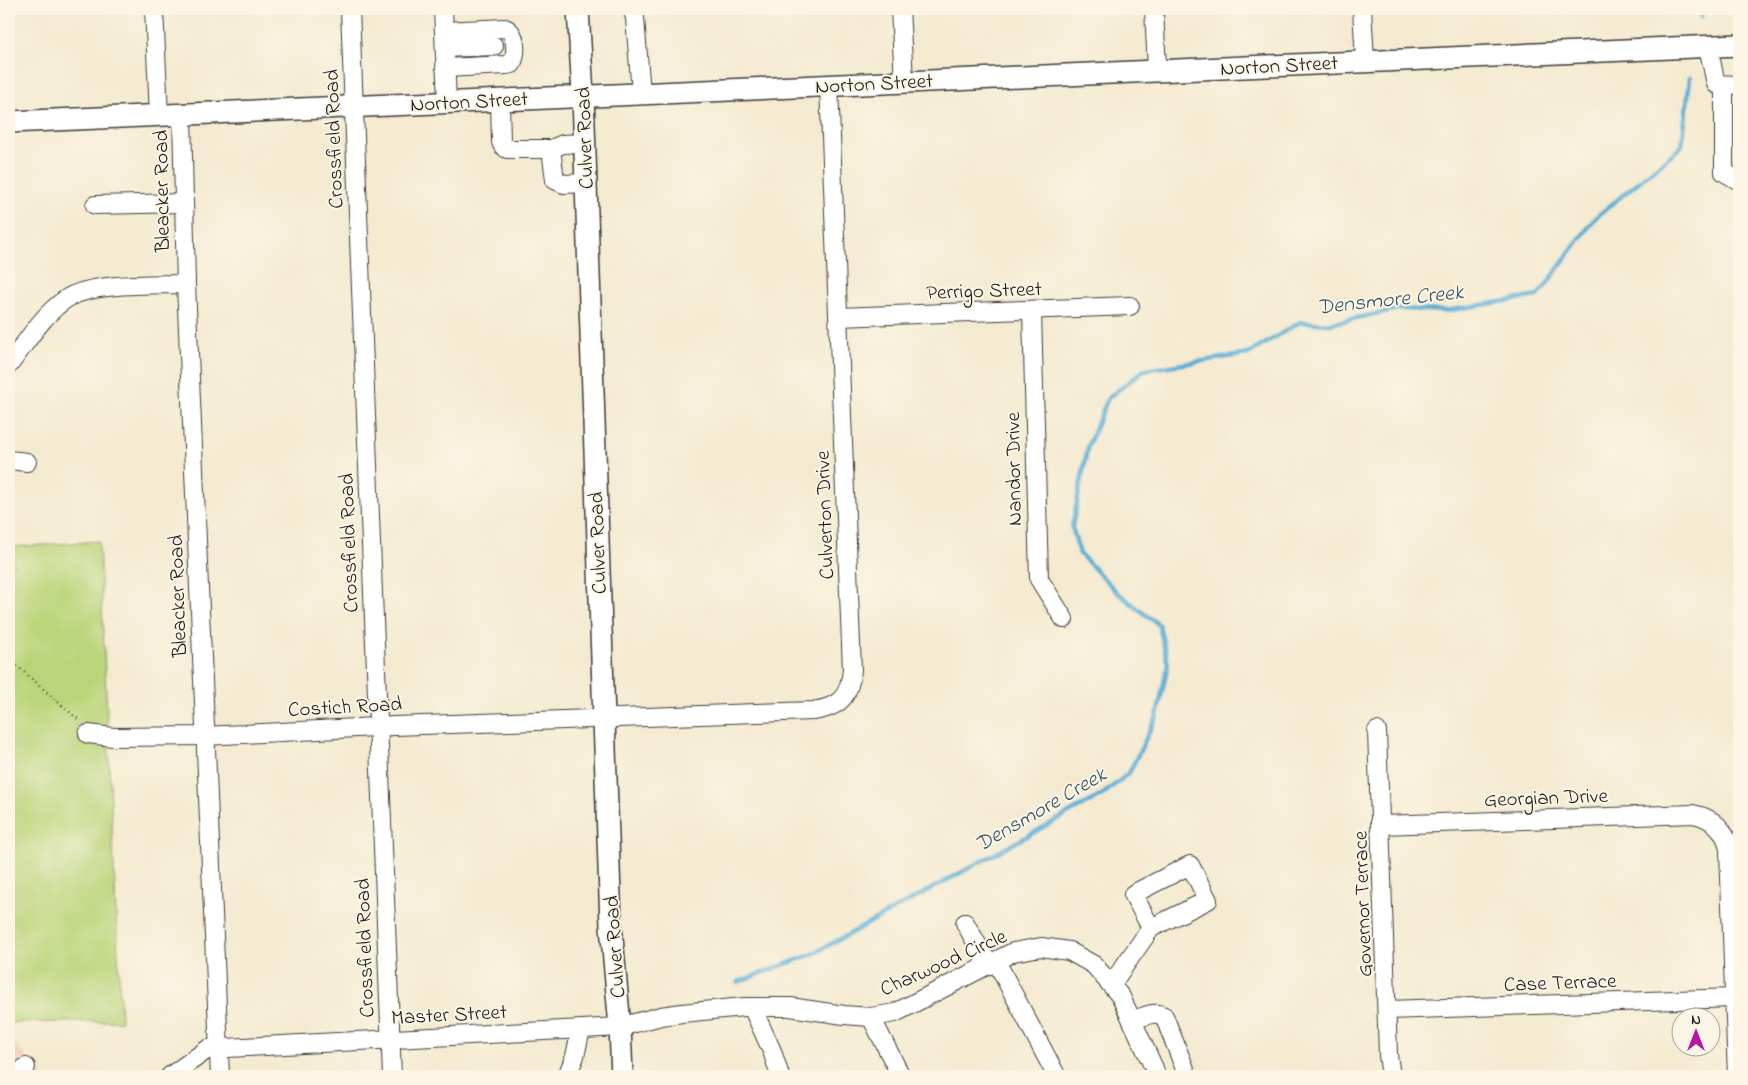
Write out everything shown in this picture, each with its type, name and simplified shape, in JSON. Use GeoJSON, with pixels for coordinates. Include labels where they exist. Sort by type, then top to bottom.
{"type":"FeatureCollection","features":[{"type":"Feature","properties":{"kind":"main road","name":"Culver Road"},"geometry":{"type":"LineString","coordinates":[[578,9],[583,95],[611,926],[620,1027],[622,1076]]}},
{"type":"Feature","properties":{"kind":"main road","name":"Norton Street"},"geometry":{"type":"LineString","coordinates":[[9,122],[1739,45]]}},
{"type":"Feature","properties":{"kind":"street","name":"Bleacker Road"},"geometry":{"type":"LineString","coordinates":[[154,9],[159,115]]}},
{"type":"Feature","properties":{"kind":"street"},"geometry":{"type":"LineString","coordinates":[[443,9],[447,102]]}},
{"type":"Feature","properties":{"kind":"street"},"geometry":{"type":"LineString","coordinates":[[632,9],[635,18],[641,93]]}},
{"type":"Feature","properties":{"kind":"street"},"geometry":{"type":"LineString","coordinates":[[900,9],[904,81]]}},
{"type":"Feature","properties":{"kind":"street"},"geometry":{"type":"LineString","coordinates":[[1154,9],[1157,70]]}},
{"type":"Feature","properties":{"kind":"street"},"geometry":{"type":"LineString","coordinates":[[1362,9],[1365,61]]}},
{"type":"Feature","properties":{"kind":"street","name":"Crossfield Road"},"geometry":{"type":"LineString","coordinates":[[352,10],[377,727],[392,1076]]}},
{"type":"Feature","properties":{"kind":"street"},"geometry":{"type":"LineString","coordinates":[[444,40],[505,28],[510,30],[514,36],[515,58],[512,64],[506,66],[445,68]]}},
{"type":"Feature","properties":{"kind":"street"},"geometry":{"type":"LineString","coordinates":[[444,40],[494,46]]}},
{"type":"Feature","properties":{"kind":"street"},"geometry":{"type":"LineString","coordinates":[[1708,46],[1716,84],[1732,85],[1724,172],[1739,181]]}},
{"type":"Feature","properties":{"kind":"street","name":"Culverton Drive"},"geometry":{"type":"LineString","coordinates":[[603,719],[813,711],[832,707],[845,696],[849,689],[852,670],[829,85]]}},
{"type":"Feature","properties":{"kind":"street"},"geometry":{"type":"LineString","coordinates":[[500,99],[501,142],[508,149],[551,149],[563,144],[584,143]]}},
{"type":"Feature","properties":{"kind":"street","name":"Bleacker Road"},"geometry":{"type":"LineString","coordinates":[[182,114],[186,284],[220,1076]]}},
{"type":"Feature","properties":{"kind":"street"},"geometry":{"type":"LineString","coordinates":[[551,149],[555,180],[564,184],[585,183]]}},
{"type":"Feature","properties":{"kind":"street"},"geometry":{"type":"LineString","coordinates":[[95,205],[184,203]]}},
{"type":"Feature","properties":{"kind":"street"},"geometry":{"type":"LineString","coordinates":[[9,365],[46,316],[77,292],[102,287],[186,284]]}},
{"type":"Feature","properties":{"kind":"street","name":"Perrigo Street"},"geometry":{"type":"LineString","coordinates":[[839,317],[1130,306]]}},
{"type":"Feature","properties":{"kind":"street","name":"Nandor Drive"},"geometry":{"type":"LineString","coordinates":[[1032,310],[1038,579],[1064,619]]}},
{"type":"Feature","properties":{"kind":"street"},"geometry":{"type":"LineString","coordinates":[[9,460],[27,462]]}},
{"type":"Feature","properties":{"kind":"street","name":"Costich Road"},"geometry":{"type":"LineString","coordinates":[[87,730],[104,737],[205,736],[377,727],[603,719]]}},
{"type":"Feature","properties":{"kind":"street","name":"Governor Terrace"},"geometry":{"type":"LineString","coordinates":[[1377,730],[1382,825],[1388,1055],[1391,1076]]}},
{"type":"Feature","properties":{"kind":"street","name":"Georgian Drive"},"geometry":{"type":"LineString","coordinates":[[1382,825],[1693,814],[1710,819],[1724,832],[1728,840],[1734,998]]}},
{"type":"Feature","properties":{"kind":"street"},"geometry":{"type":"LineString","coordinates":[[965,924],[992,963],[1056,1075]]}},
{"type":"Feature","properties":{"kind":"street"},"geometry":{"type":"LineString","coordinates":[[1111,985],[1151,928]]}},
{"type":"Feature","properties":{"kind":"street","name":"Charwood Circle"},"geometry":{"type":"LineString","coordinates":[[620,1027],[661,1016],[752,1007],[790,1007],[871,1017],[895,1013],[1013,952],[1042,947],[1069,952],[1094,966],[1122,997],[1156,1076]]}},
{"type":"Feature","properties":{"kind":"street"},"geometry":{"type":"LineString","coordinates":[[1734,998],[1737,1076]]}},
{"type":"Feature","properties":{"kind":"street","name":"Case Terrace"},"geometry":{"type":"LineString","coordinates":[[1388,1010],[1734,998]]}},
{"type":"Feature","properties":{"kind":"street"},"geometry":{"type":"LineString","coordinates":[[752,1007],[772,1051],[780,1076]]}},
{"type":"Feature","properties":{"kind":"street"},"geometry":{"type":"LineString","coordinates":[[1132,1021],[1158,1012],[1164,1016],[1186,1076]]}},
{"type":"Feature","properties":{"kind":"street"},"geometry":{"type":"LineString","coordinates":[[871,1017],[901,1076]]}},
{"type":"Feature","properties":{"kind":"street","name":"Master Street"},"geometry":{"type":"LineString","coordinates":[[170,1076],[208,1049],[620,1027]]}},
{"type":"Feature","properties":{"kind":"street"},"geometry":{"type":"LineString","coordinates":[[567,1076],[575,1056],[580,1029]]}},
{"type":"Feature","properties":{"kind":"path"},"geometry":{"type":"LineString","coordinates":[[9,659],[87,730]]}},
{"type":"Feature","properties":{"kind":"shaded area"},"geometry":{"type":"Polygon","coordinates":[[[9,1038],[44,1076],[9,1076],[9,1038]]]}},
{"type":"Feature","properties":{"kind":"green space"},"geometry":{"type":"Polygon","coordinates":[[[99,541],[121,1021],[9,1023],[9,566],[13,566],[12,547],[99,541]]]}},
{"type":"Feature","properties":{"kind":"waterway","name":"Densmore Creek"},"geometry":{"type":"LineString","coordinates":[[1701,17],[1702,9]]}},
{"type":"Feature","properties":{"kind":"waterway","name":"Densmore Creek"},"geometry":{"type":"LineString","coordinates":[[738,982],[813,954],[1102,795],[1129,773],[1157,716],[1168,664],[1159,625],[1118,593],[1080,554],[1072,527],[1088,446],[1108,398],[1144,370],[1248,354],[1300,322],[1329,324],[1399,309],[1445,311],[1538,296],[1595,218],[1682,146],[1690,78]]}}]}
